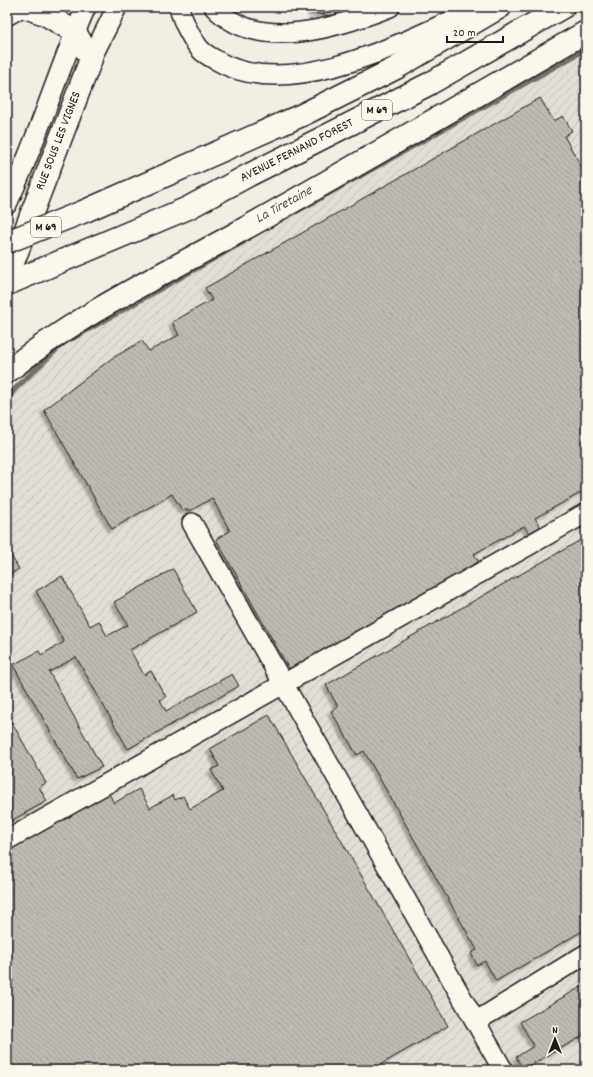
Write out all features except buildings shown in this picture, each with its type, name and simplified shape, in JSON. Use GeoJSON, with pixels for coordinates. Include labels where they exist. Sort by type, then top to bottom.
{"type":"FeatureCollection","features":[{"type":"Feature","properties":{"kind":"main road"},"geometry":{"type":"LineString","coordinates":[[7,14],[19,7]]}},
{"type":"Feature","properties":{"kind":"main road"},"geometry":{"type":"LineString","coordinates":[[25,7],[45,14],[75,32],[91,59]]}},
{"type":"Feature","properties":{"kind":"main road","name":"M 69"},"geometry":{"type":"LineString","coordinates":[[7,242],[85,212],[309,112],[396,68],[500,7]]}},
{"type":"Feature","properties":{"kind":"main road","name":"AVENUE FERNAND FOREST"},"geometry":{"type":"LineString","coordinates":[[7,284],[188,208],[249,175],[429,84],[563,7]]}},
{"type":"Feature","properties":{"kind":"main road"},"geometry":{"type":"LineString","coordinates":[[7,372],[38,347],[82,320],[307,193],[586,32]]}},
{"type":"Feature","properties":{"kind":"main road","name":"RUE SOUS LES VIGNES"},"geometry":{"type":"LineString","coordinates":[[7,278],[91,59]]}},
{"type":"Feature","properties":{"kind":"street","name":"RUE SOUS LES VIGNES"},"geometry":{"type":"LineString","coordinates":[[7,204],[23,171],[75,32],[86,7]]}},
{"type":"Feature","properties":{"kind":"street","name":"RUE SOUS LES VIGNES"},"geometry":{"type":"LineString","coordinates":[[91,59],[117,7]]}},
{"type":"Feature","properties":{"kind":"street"},"geometry":{"type":"LineString","coordinates":[[179,7],[181,15],[190,32],[203,52],[223,64],[242,72],[286,74],[316,71],[380,52],[480,7]]}},
{"type":"Feature","properties":{"kind":"street"},"geometry":{"type":"LineString","coordinates":[[214,7],[223,16],[247,28],[284,33],[320,30],[357,20],[390,7]]}},
{"type":"Feature","properties":{"kind":"street"},"geometry":{"type":"LineString","coordinates":[[7,840],[586,513]]}},
{"type":"Feature","properties":{"kind":"street"},"geometry":{"type":"LineString","coordinates":[[192,523],[502,1070]]}},
{"type":"Feature","properties":{"kind":"street"},"geometry":{"type":"LineString","coordinates":[[475,1022],[586,954]]}},
{"type":"Feature","properties":{"kind":"shaded area"},"geometry":{"type":"Polygon","coordinates":[[[586,41],[586,1070],[7,1070],[7,394],[29,369],[54,347],[586,41]]]}},
{"type":"Feature","properties":{"kind":"waterway","name":"La Tiretaine"},"geometry":{"type":"LineString","coordinates":[[297,211],[586,49]]}},
{"type":"Feature","properties":{"kind":"waterway","name":"La Tiretaine"},"geometry":{"type":"LineString","coordinates":[[73,338],[243,242]]}},
{"type":"Feature","properties":{"kind":"waterway","name":"La Tiretaine"},"geometry":{"type":"LineString","coordinates":[[7,399],[16,388],[62,344]]}}]}
